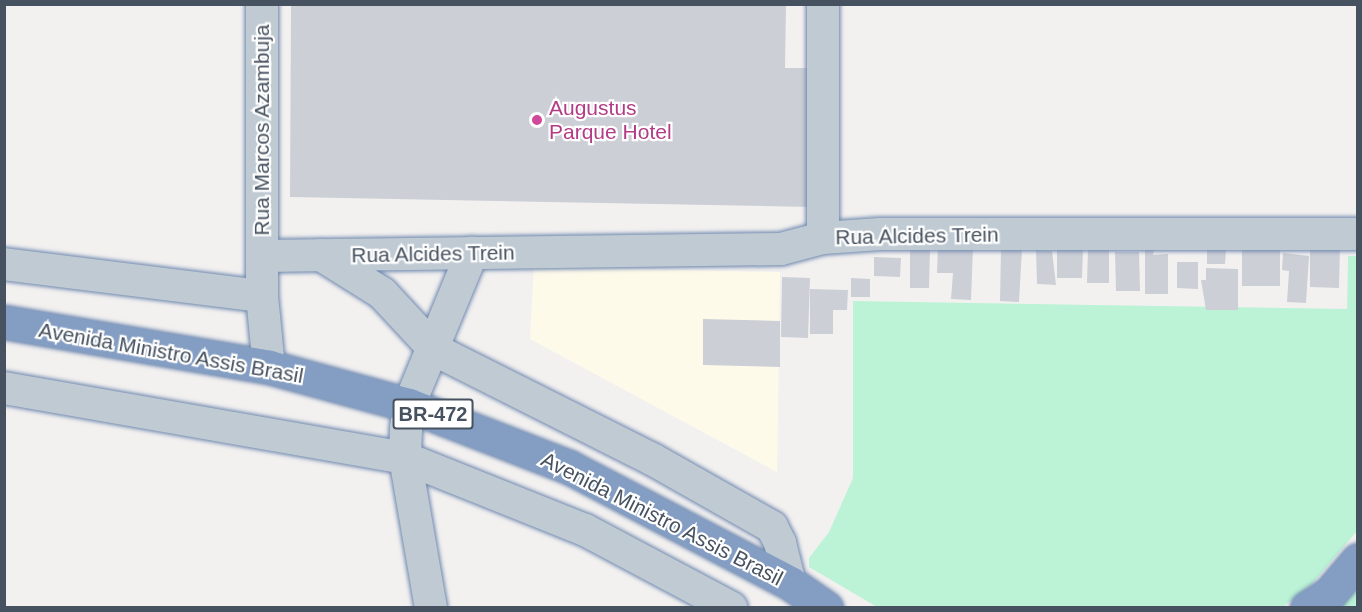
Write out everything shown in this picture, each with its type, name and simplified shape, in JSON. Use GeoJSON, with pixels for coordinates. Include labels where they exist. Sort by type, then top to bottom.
{"type":"FeatureCollection","features":[{"type":"Feature","properties":{"kind":"highway","name":"Avenida Ministro Assis Brasil"},"geometry":{"type":"LineString","coordinates":[[4,322],[269,367],[409,405],[569,467],[790,583],[826,608]]}},
{"type":"Feature","properties":{"kind":"highway"},"geometry":{"type":"LineString","coordinates":[[1307,608],[1330,593],[1358,560]]}},
{"type":"Feature","properties":{"kind":"street","name":"Rua Marcos Azambuja"},"geometry":{"type":"LineString","coordinates":[[262,4],[262,296],[269,367]]}},
{"type":"Feature","properties":{"kind":"street"},"geometry":{"type":"LineString","coordinates":[[823,238],[824,4]]}},
{"type":"Feature","properties":{"kind":"street","name":"Rua Alcides Trein"},"geometry":{"type":"LineString","coordinates":[[262,256],[781,249],[823,238],[880,234],[1358,234]]}},
{"type":"Feature","properties":{"kind":"street"},"geometry":{"type":"LineString","coordinates":[[431,608],[405,458],[409,405],[435,350],[472,253]]}},
{"type":"Feature","properties":{"kind":"street"},"geometry":{"type":"LineString","coordinates":[[321,255],[382,292],[435,350],[652,459],[772,527],[780,543],[790,583]]}},
{"type":"Feature","properties":{"kind":"street"},"geometry":{"type":"LineString","coordinates":[[4,264],[262,296]]}},
{"type":"Feature","properties":{"kind":"street"},"geometry":{"type":"LineString","coordinates":[[4,388],[405,458],[585,530],[732,608]]}},
{"type":"Feature","properties":{"kind":"street"},"geometry":{"type":"LineString","coordinates":[[627,498],[652,459]]}},
{"type":"Feature","properties":{"kind":"shaded area"},"geometry":{"type":"Polygon","coordinates":[[[534,267],[780,272],[777,472],[530,339],[534,267]]]}},
{"type":"Feature","properties":{"kind":"green space"},"geometry":{"type":"Polygon","coordinates":[[[1348,256],[1357,256],[1357,531],[1312,584],[1283,607],[877,607],[809,567],[809,558],[829,532],[853,478],[853,301],[1347,309],[1348,256]]]}},
{"type":"Feature","properties":{"kind":"green space"},"geometry":{"type":"Polygon","coordinates":[[[1357,588],[1357,607],[1337,608],[1342,604],[1357,588]]]}},
{"type":"Feature","properties":{"kind":"building","name":"Augustus Parque Hotel"},"geometry":{"type":"Polygon","coordinates":[[[291,4],[786,4],[785,68],[808,68],[810,207],[290,197],[291,4]]]}},
{"type":"Feature","properties":{"kind":"building"},"geometry":{"type":"Polygon","coordinates":[[[1242,246],[1280,246],[1280,286],[1242,286],[1242,246]]]}},
{"type":"Feature","properties":{"kind":"building"},"geometry":{"type":"Polygon","coordinates":[[[1310,246],[1340,246],[1339,288],[1310,287],[1310,246]]]}},
{"type":"Feature","properties":{"kind":"building"},"geometry":{"type":"Polygon","coordinates":[[[938,247],[973,248],[971,300],[951,299],[953,273],[937,273],[938,247]]]}},
{"type":"Feature","properties":{"kind":"building"},"geometry":{"type":"Polygon","coordinates":[[[910,248],[930,249],[929,288],[910,288],[910,248]]]}},
{"type":"Feature","properties":{"kind":"building"},"geometry":{"type":"Polygon","coordinates":[[[1057,248],[1083,249],[1082,278],[1057,278],[1057,248]]]}},
{"type":"Feature","properties":{"kind":"building"},"geometry":{"type":"Polygon","coordinates":[[[1001,249],[1022,249],[1019,302],[1000,301],[1001,249]]]}},
{"type":"Feature","properties":{"kind":"building"},"geometry":{"type":"Polygon","coordinates":[[[1088,249],[1109,250],[1109,283],[1087,283],[1088,249]]]}},
{"type":"Feature","properties":{"kind":"building"},"geometry":{"type":"Polygon","coordinates":[[[1145,249],[1154,249],[1153,255],[1168,254],[1168,294],[1145,294],[1145,249]]]}},
{"type":"Feature","properties":{"kind":"building"},"geometry":{"type":"Polygon","coordinates":[[[1207,249],[1226,250],[1225,264],[1207,264],[1207,249]]]}},
{"type":"Feature","properties":{"kind":"building"},"geometry":{"type":"Polygon","coordinates":[[[1036,250],[1052,251],[1056,285],[1037,284],[1036,250]]]}},
{"type":"Feature","properties":{"kind":"building"},"geometry":{"type":"Polygon","coordinates":[[[1115,252],[1139,252],[1140,291],[1116,291],[1115,252]]]}},
{"type":"Feature","properties":{"kind":"building"},"geometry":{"type":"Polygon","coordinates":[[[1283,253],[1309,256],[1306,303],[1287,302],[1289,271],[1282,270],[1283,253]]]}},
{"type":"Feature","properties":{"kind":"building"},"geometry":{"type":"Polygon","coordinates":[[[874,257],[901,258],[900,277],[874,276],[874,257]]]}},
{"type":"Feature","properties":{"kind":"building"},"geometry":{"type":"Polygon","coordinates":[[[1177,262],[1198,262],[1198,289],[1177,288],[1177,262]]]}},
{"type":"Feature","properties":{"kind":"building"},"geometry":{"type":"Polygon","coordinates":[[[1206,268],[1238,269],[1238,310],[1206,310],[1201,280],[1206,280],[1206,268]]]}},
{"type":"Feature","properties":{"kind":"building"},"geometry":{"type":"Polygon","coordinates":[[[782,277],[810,278],[808,338],[781,337],[782,277]]]}},
{"type":"Feature","properties":{"kind":"building"},"geometry":{"type":"Polygon","coordinates":[[[851,278],[870,279],[870,297],[851,297],[851,278]]]}},
{"type":"Feature","properties":{"kind":"building"},"geometry":{"type":"Polygon","coordinates":[[[810,289],[848,290],[847,310],[833,310],[833,334],[810,334],[810,289]]]}},
{"type":"Feature","properties":{"kind":"building"},"geometry":{"type":"Polygon","coordinates":[[[703,319],[780,321],[780,367],[703,365],[703,319]]]}},
{"type":"Feature","properties":{"kind":"place","name":"Augustus Parque Hotel"},"geometry":{"type":"Point","coordinates":[537,120]}}]}
